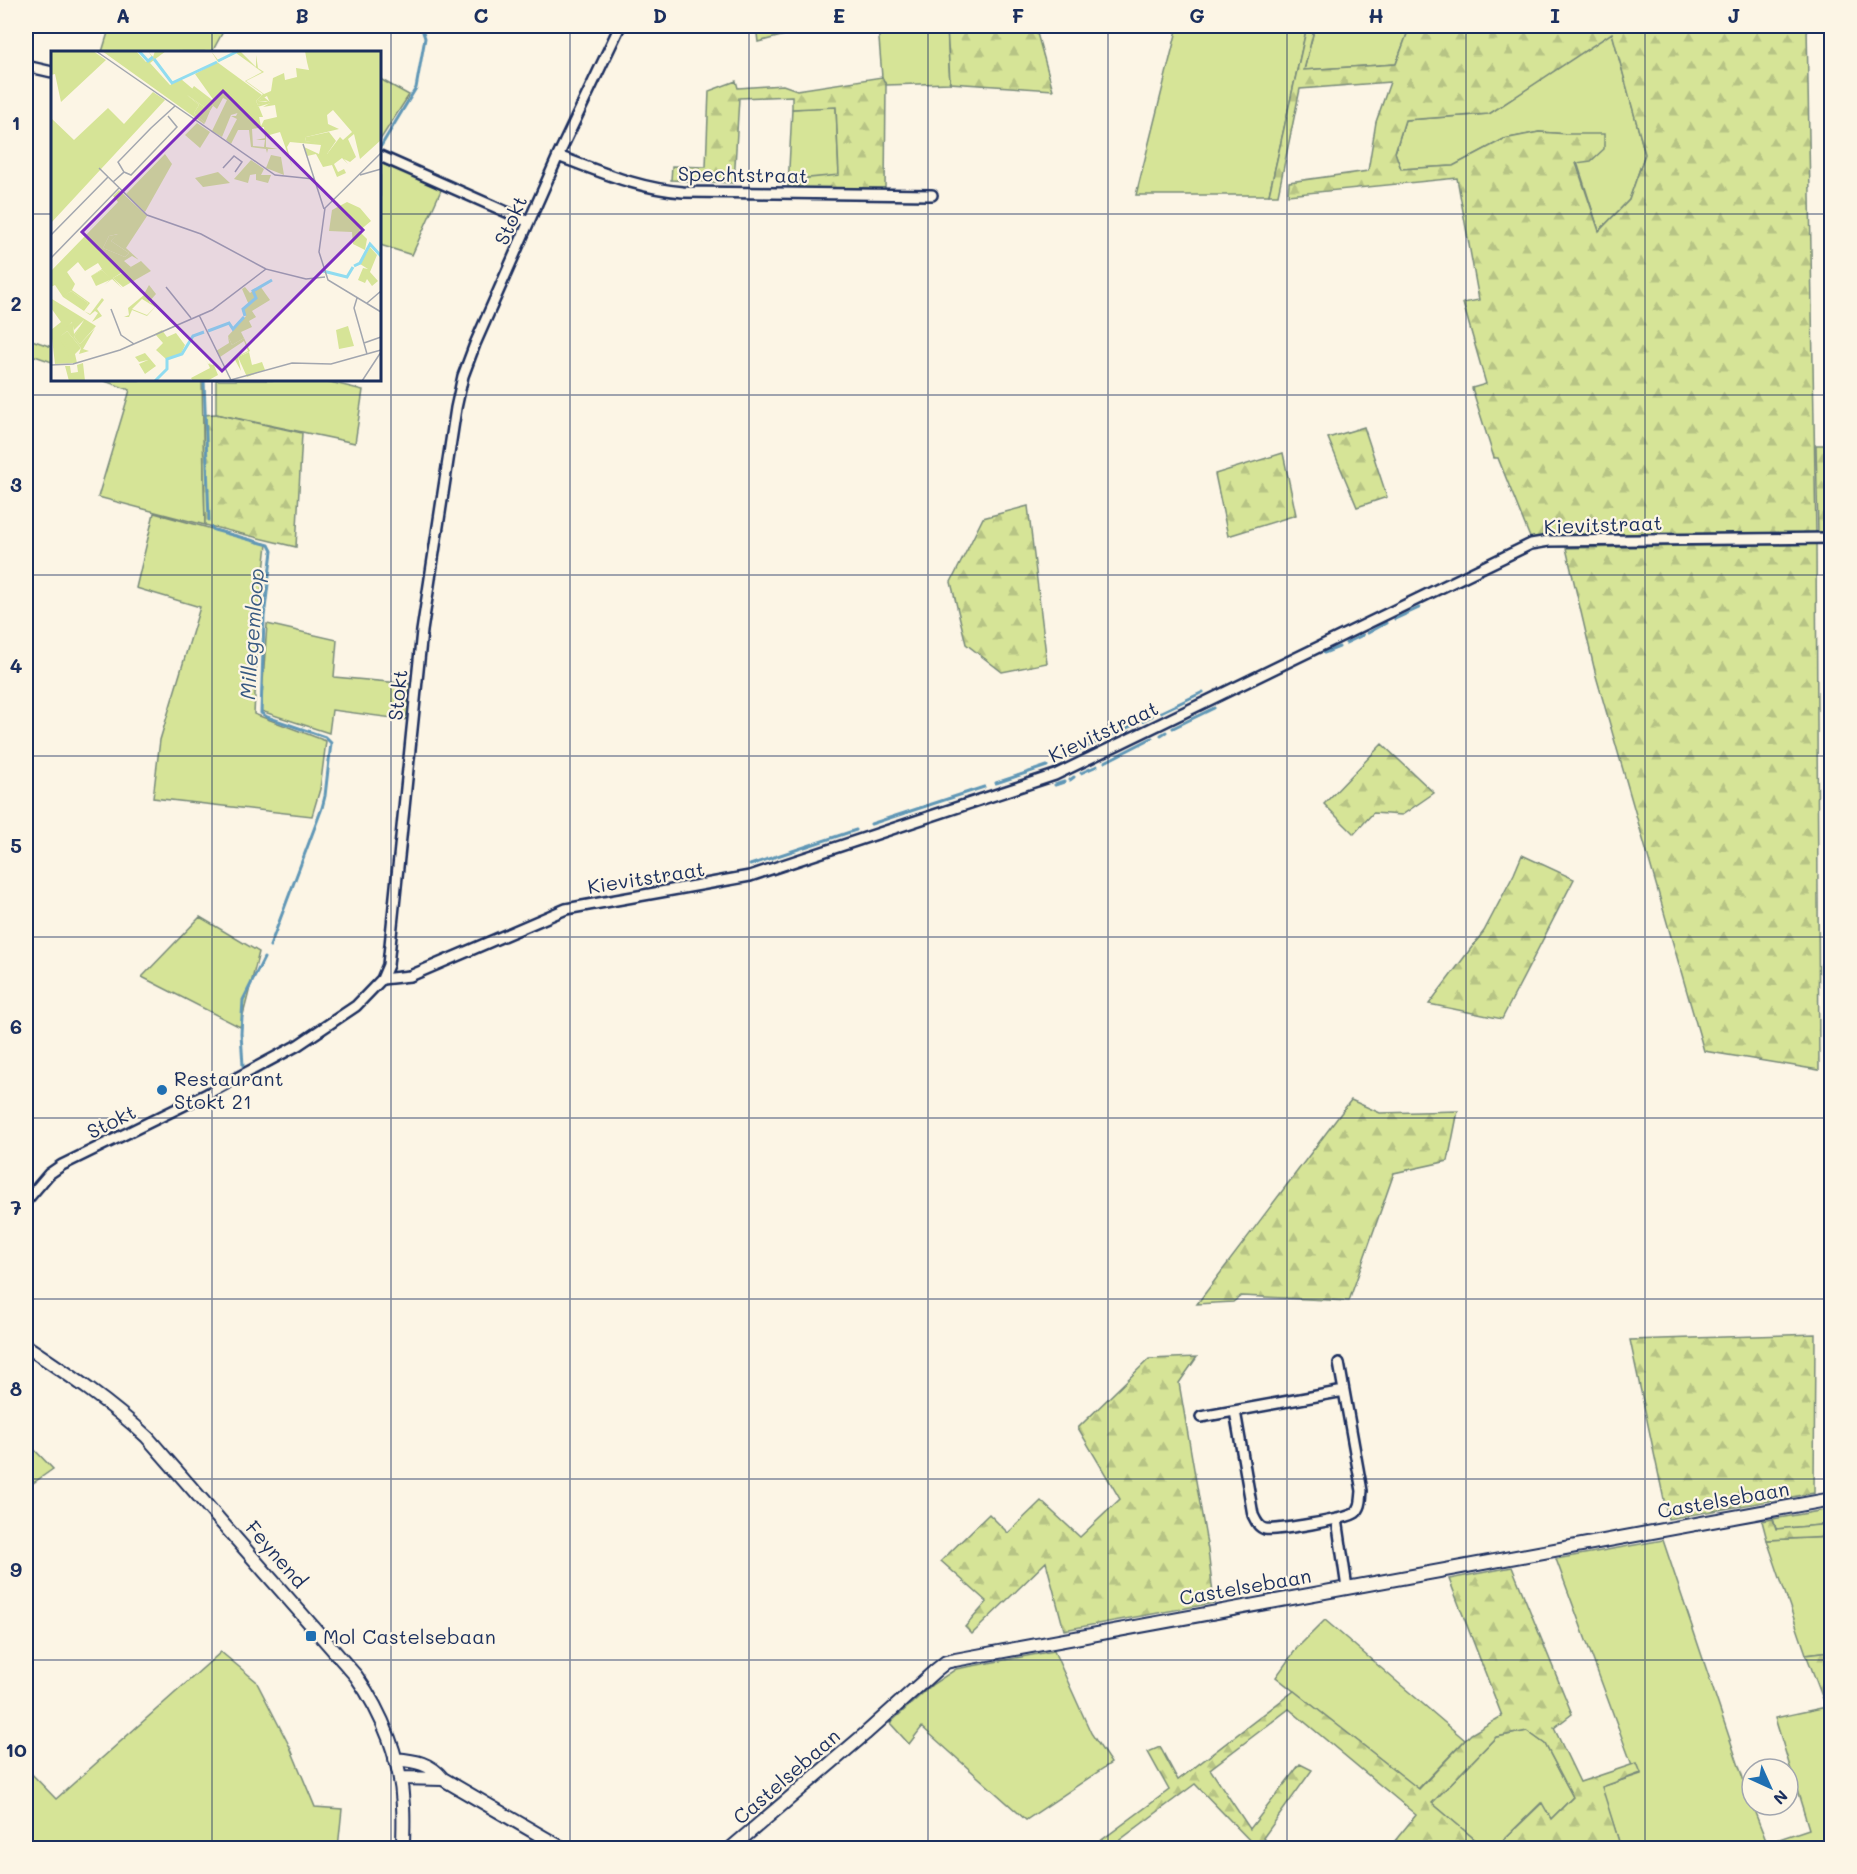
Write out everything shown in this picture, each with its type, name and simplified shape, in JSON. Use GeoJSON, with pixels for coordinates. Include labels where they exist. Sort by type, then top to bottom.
{"type":"FeatureCollection","features":[{"type":"Feature","properties":{"kind":"street","name":"Stokt"},"geometry":{"type":"LineString","coordinates":[[26,1201],[49,1174],[62,1165],[207,1094],[298,1045],[356,1006],[382,979],[388,965],[422,631],[456,408],[463,376],[558,156],[620,26]]}},
{"type":"Feature","properties":{"kind":"street"},"geometry":{"type":"LineString","coordinates":[[26,66],[51,72]]}},
{"type":"Feature","properties":{"kind":"street"},"geometry":{"type":"LineString","coordinates":[[381,156],[529,222]]}},
{"type":"Feature","properties":{"kind":"street","name":"Spechtstraat"},"geometry":{"type":"LineString","coordinates":[[558,156],[627,182],[683,192],[932,195]]}},
{"type":"Feature","properties":{"kind":"street","name":"Kievitstraat"},"geometry":{"type":"LineString","coordinates":[[382,979],[410,976],[566,909],[750,876],[1055,775],[1531,544],[1549,541],[1832,538]]}},
{"type":"Feature","properties":{"kind":"street","name":"Feynend"},"geometry":{"type":"LineString","coordinates":[[26,1346],[117,1409],[159,1449],[356,1676],[381,1719],[395,1759],[400,1778],[403,1807],[403,1848]]}},
{"type":"Feature","properties":{"kind":"street"},"geometry":{"type":"LineString","coordinates":[[1235,1411],[1253,1515],[1257,1524],[1265,1529],[1278,1528],[1337,1519],[1354,1514],[1361,1505],[1361,1498],[1339,1363]]}},
{"type":"Feature","properties":{"kind":"street"},"geometry":{"type":"LineString","coordinates":[[1200,1417],[1344,1391]]}},
{"type":"Feature","properties":{"kind":"street","name":"Castelsebaan"},"geometry":{"type":"LineString","coordinates":[[731,1848],[946,1662],[1832,1499]]}},
{"type":"Feature","properties":{"kind":"street"},"geometry":{"type":"LineString","coordinates":[[1337,1519],[1347,1588]]}},
{"type":"Feature","properties":{"kind":"street"},"geometry":{"type":"LineString","coordinates":[[395,1759],[412,1761],[435,1769],[443,1779],[562,1848]]}},
{"type":"Feature","properties":{"kind":"street"},"geometry":{"type":"LineString","coordinates":[[400,1778],[443,1779]]}},
{"type":"Feature","properties":{"kind":"green space"},"geometry":{"type":"Polygon","coordinates":[[[110,26],[226,26],[213,51],[102,51],[110,26]]]}},
{"type":"Feature","properties":{"kind":"green space"},"geometry":{"type":"Polygon","coordinates":[[[756,26],[820,26],[758,42],[756,26]]]}},
{"type":"Feature","properties":{"kind":"green space"},"geometry":{"type":"Polygon","coordinates":[[[878,26],[947,26],[950,83],[886,85],[882,77],[878,26]]]}},
{"type":"Feature","properties":{"kind":"green space"},"geometry":{"type":"Polygon","coordinates":[[[947,26],[1035,26],[1053,90],[950,83],[947,26]]]}},
{"type":"Feature","properties":{"kind":"green space"},"geometry":{"type":"Polygon","coordinates":[[[1178,26],[1307,26],[1269,195],[1136,195],[1178,26]]]}},
{"type":"Feature","properties":{"kind":"green space"},"geometry":{"type":"Polygon","coordinates":[[[1307,26],[1315,26],[1304,70],[1396,64],[1410,26],[1807,26],[1816,533],[1569,534],[1531,540],[1498,458],[1494,458],[1472,388],[1486,384],[1463,303],[1479,300],[1457,178],[1288,195],[1289,182],[1368,171],[1376,122],[1390,82],[1300,89],[1278,195],[1269,195],[1307,26]],[[1612,33],[1489,114],[1405,120],[1395,152],[1401,169],[1453,166],[1504,139],[1539,132],[1604,134],[1604,149],[1591,161],[1576,163],[1599,231],[1629,200],[1645,154],[1612,33]]]}},
{"type":"Feature","properties":{"kind":"green space"},"geometry":{"type":"Polygon","coordinates":[[[1315,26],[1410,26],[1396,64],[1304,70],[1315,26]]]}},
{"type":"Feature","properties":{"kind":"green space"},"geometry":{"type":"Polygon","coordinates":[[[1612,32],[1645,154],[1629,200],[1599,231],[1568,134],[1539,132],[1504,139],[1453,166],[1401,169],[1395,153],[1405,120],[1489,114],[1612,32]]]}},
{"type":"Feature","properties":{"kind":"green space"},"geometry":{"type":"Polygon","coordinates":[[[882,77],[886,85],[885,190],[798,189],[799,179],[839,175],[836,107],[792,109],[792,96],[739,98],[734,183],[671,180],[672,166],[706,167],[709,91],[736,81],[738,88],[783,85],[797,90],[882,77]]]}},
{"type":"Feature","properties":{"kind":"green space"},"geometry":{"type":"Polygon","coordinates":[[[381,80],[409,95],[381,138],[381,80]]]}},
{"type":"Feature","properties":{"kind":"green space"},"geometry":{"type":"Polygon","coordinates":[[[836,106],[839,176],[800,179],[798,189],[788,188],[792,109],[836,106]]]}},
{"type":"Feature","properties":{"kind":"green space"},"geometry":{"type":"Polygon","coordinates":[[[381,163],[442,188],[412,255],[381,245],[381,163]]]}},
{"type":"Feature","properties":{"kind":"green space"},"geometry":{"type":"Polygon","coordinates":[[[26,338],[51,347],[51,362],[26,353],[26,338]]]}},
{"type":"Feature","properties":{"kind":"green space"},"geometry":{"type":"Polygon","coordinates":[[[105,381],[202,381],[205,525],[98,497],[130,390],[105,381]]]}},
{"type":"Feature","properties":{"kind":"green space"},"geometry":{"type":"Polygon","coordinates":[[[216,381],[326,381],[363,390],[355,443],[216,414],[216,381]]]}},
{"type":"Feature","properties":{"kind":"green space"},"geometry":{"type":"Polygon","coordinates":[[[216,414],[302,433],[296,547],[205,525],[203,415],[216,414]]]}},
{"type":"Feature","properties":{"kind":"green space"},"geometry":{"type":"Polygon","coordinates":[[[1364,427],[1387,497],[1357,507],[1328,438],[1364,427]]]}},
{"type":"Feature","properties":{"kind":"green space"},"geometry":{"type":"Polygon","coordinates":[[[1816,445],[1831,445],[1831,532],[1818,532],[1816,445]]]}},
{"type":"Feature","properties":{"kind":"green space"},"geometry":{"type":"Polygon","coordinates":[[[1283,453],[1296,515],[1228,536],[1215,474],[1283,453]]]}},
{"type":"Feature","properties":{"kind":"green space"},"geometry":{"type":"Polygon","coordinates":[[[1028,506],[1047,663],[1002,672],[966,644],[951,582],[983,518],[1028,506]]]}},
{"type":"Feature","properties":{"kind":"green space"},"geometry":{"type":"Polygon","coordinates":[[[154,513],[267,544],[259,616],[254,714],[326,741],[320,789],[312,816],[153,798],[160,740],[200,607],[136,588],[154,513]]]}},
{"type":"Feature","properties":{"kind":"green space"},"geometry":{"type":"Polygon","coordinates":[[[1816,544],[1819,1070],[1704,1051],[1596,676],[1566,548],[1816,544]]]}},
{"type":"Feature","properties":{"kind":"green space"},"geometry":{"type":"Polygon","coordinates":[[[267,624],[337,640],[334,677],[411,684],[408,720],[332,710],[329,733],[261,711],[267,624]]]}},
{"type":"Feature","properties":{"kind":"green space"},"geometry":{"type":"Polygon","coordinates":[[[1382,744],[1434,793],[1402,815],[1373,813],[1354,834],[1324,804],[1382,744]]]}},
{"type":"Feature","properties":{"kind":"green space"},"geometry":{"type":"Polygon","coordinates":[[[1522,855],[1574,879],[1502,1019],[1429,1004],[1484,931],[1522,855]]]}},
{"type":"Feature","properties":{"kind":"green space"},"geometry":{"type":"Polygon","coordinates":[[[200,917],[259,952],[240,1027],[142,977],[200,917]]]}},
{"type":"Feature","properties":{"kind":"green space"},"geometry":{"type":"Polygon","coordinates":[[[1351,1100],[1380,1113],[1458,1111],[1448,1161],[1394,1173],[1349,1301],[1241,1296],[1233,1302],[1197,1304],[1351,1100]]]}},
{"type":"Feature","properties":{"kind":"green space"},"geometry":{"type":"Polygon","coordinates":[[[1815,1334],[1814,1493],[1668,1519],[1630,1340],[1815,1334]]]}},
{"type":"Feature","properties":{"kind":"green space"},"geometry":{"type":"Polygon","coordinates":[[[1197,1357],[1179,1383],[1208,1550],[1214,1603],[1064,1630],[1046,1562],[972,1634],[965,1627],[987,1602],[941,1561],[989,1514],[1008,1533],[1041,1501],[1080,1537],[1120,1499],[1078,1428],[1149,1359],[1197,1357]]]}},
{"type":"Feature","properties":{"kind":"green space"},"geometry":{"type":"Polygon","coordinates":[[[26,1441],[53,1469],[26,1488],[26,1441]]]}},
{"type":"Feature","properties":{"kind":"green space"},"geometry":{"type":"Polygon","coordinates":[[[1831,1509],[1831,1524],[1776,1529],[1773,1519],[1831,1509]]]}},
{"type":"Feature","properties":{"kind":"green space"},"geometry":{"type":"Polygon","coordinates":[[[1773,1519],[1776,1529],[1831,1524],[1831,1537],[1767,1540],[1762,1521],[1773,1519]]]}},
{"type":"Feature","properties":{"kind":"green space"},"geometry":{"type":"Polygon","coordinates":[[[1831,1537],[1831,1651],[1806,1654],[1767,1540],[1831,1537]]]}},
{"type":"Feature","properties":{"kind":"green space"},"geometry":{"type":"Polygon","coordinates":[[[1663,1540],[1740,1769],[1740,1817],[1757,1817],[1767,1843],[1809,1829],[1800,1800],[1800,1757],[1787,1757],[1775,1718],[1831,1706],[1831,1848],[1621,1848],[1601,1787],[1641,1774],[1637,1764],[1632,1765],[1556,1559],[1663,1540]]]}},
{"type":"Feature","properties":{"kind":"green space"},"geometry":{"type":"Polygon","coordinates":[[[1512,1567],[1572,1714],[1554,1728],[1580,1782],[1637,1763],[1641,1773],[1602,1787],[1621,1848],[1495,1848],[1542,1803],[1551,1819],[1573,1797],[1545,1744],[1527,1731],[1496,1737],[1432,1803],[1485,1848],[1389,1848],[1416,1815],[1289,1709],[1210,1769],[1250,1829],[1300,1764],[1312,1770],[1263,1838],[1271,1848],[1257,1848],[1195,1784],[1109,1848],[1097,1848],[1095,1845],[1169,1790],[1148,1752],[1160,1747],[1178,1780],[1294,1691],[1419,1789],[1471,1734],[1502,1716],[1449,1579],[1512,1567]]]}},
{"type":"Feature","properties":{"kind":"green space"},"geometry":{"type":"Polygon","coordinates":[[[1325,1620],[1465,1740],[1418,1789],[1276,1677],[1297,1648],[1325,1620]]]}},
{"type":"Feature","properties":{"kind":"green space"},"geometry":{"type":"Polygon","coordinates":[[[1054,1651],[1091,1733],[1111,1763],[1026,1820],[922,1727],[909,1744],[890,1723],[933,1684],[956,1669],[1054,1651]]]}},
{"type":"Feature","properties":{"kind":"green space"},"geometry":{"type":"Polygon","coordinates":[[[1831,1651],[1831,1661],[1825,1662],[1831,1706],[1826,1707],[1806,1654],[1831,1651]]]}},
{"type":"Feature","properties":{"kind":"green space"},"geometry":{"type":"Polygon","coordinates":[[[221,1652],[256,1681],[290,1747],[315,1807],[342,1809],[338,1848],[26,1848],[26,1768],[56,1799],[221,1652]]]}},
{"type":"Feature","properties":{"kind":"green space"},"geometry":{"type":"Polygon","coordinates":[[[1527,1731],[1545,1744],[1573,1797],[1551,1819],[1541,1803],[1495,1848],[1485,1848],[1432,1803],[1496,1737],[1527,1731]]]}},
{"type":"Feature","properties":{"kind":"waterway","name":"Millegemloop"},"geometry":{"type":"LineString","coordinates":[[381,146],[416,88],[425,38],[421,26]]}},
{"type":"Feature","properties":{"kind":"waterway","name":"Millegemloop"},"geometry":{"type":"LineString","coordinates":[[204,381],[209,520]]}},
{"type":"Feature","properties":{"kind":"waterway","name":"Millegemloop"},"geometry":{"type":"LineString","coordinates":[[211,527],[214,530],[269,545],[272,551],[264,617],[261,713],[325,737],[331,743],[322,808],[270,946]]}},
{"type":"Feature","properties":{"kind":"waterway"},"geometry":{"type":"LineString","coordinates":[[1395,619],[1419,608]]}},
{"type":"Feature","properties":{"kind":"waterway"},"geometry":{"type":"LineString","coordinates":[[1368,633],[1386,623]]}},
{"type":"Feature","properties":{"kind":"waterway"},"geometry":{"type":"LineString","coordinates":[[1346,643],[1363,635]]}},
{"type":"Feature","properties":{"kind":"waterway"},"geometry":{"type":"LineString","coordinates":[[1324,653],[1339,647]]}},
{"type":"Feature","properties":{"kind":"waterway"},"geometry":{"type":"LineString","coordinates":[[1161,712],[1203,692]]}},
{"type":"Feature","properties":{"kind":"waterway"},"geometry":{"type":"LineString","coordinates":[[1173,728],[1214,708]]}},
{"type":"Feature","properties":{"kind":"waterway"},"geometry":{"type":"LineString","coordinates":[[1055,762],[1152,716]]}},
{"type":"Feature","properties":{"kind":"waterway"},"geometry":{"type":"LineString","coordinates":[[1161,735],[1166,732]]}},
{"type":"Feature","properties":{"kind":"waterway"},"geometry":{"type":"LineString","coordinates":[[1105,762],[1152,738]]}},
{"type":"Feature","properties":{"kind":"waterway"},"geometry":{"type":"LineString","coordinates":[[996,783],[1047,766]]}},
{"type":"Feature","properties":{"kind":"waterway"},"geometry":{"type":"LineString","coordinates":[[1081,773],[1097,766]]}},
{"type":"Feature","properties":{"kind":"waterway"},"geometry":{"type":"LineString","coordinates":[[1070,780],[1074,777]]}},
{"type":"Feature","properties":{"kind":"waterway"},"geometry":{"type":"LineString","coordinates":[[1055,785],[1064,782]]}},
{"type":"Feature","properties":{"kind":"waterway"},"geometry":{"type":"LineString","coordinates":[[871,824],[984,787]]}},
{"type":"Feature","properties":{"kind":"waterway"},"geometry":{"type":"LineString","coordinates":[[750,865],[856,830]]}},
{"type":"Feature","properties":{"kind":"waterway","name":"Millegemloop"},"geometry":{"type":"LineString","coordinates":[[243,1066],[241,1033],[243,1000],[264,958]]}},
{"type":"Feature","properties":{"kind":"place","name":"Restaurant Stokt 21"},"geometry":{"type":"Point","coordinates":[162,1090]}},
{"type":"Feature","properties":{"kind":"place","name":"Mol Castelsebaan"},"geometry":{"type":"Point","coordinates":[311,1636]}}]}
